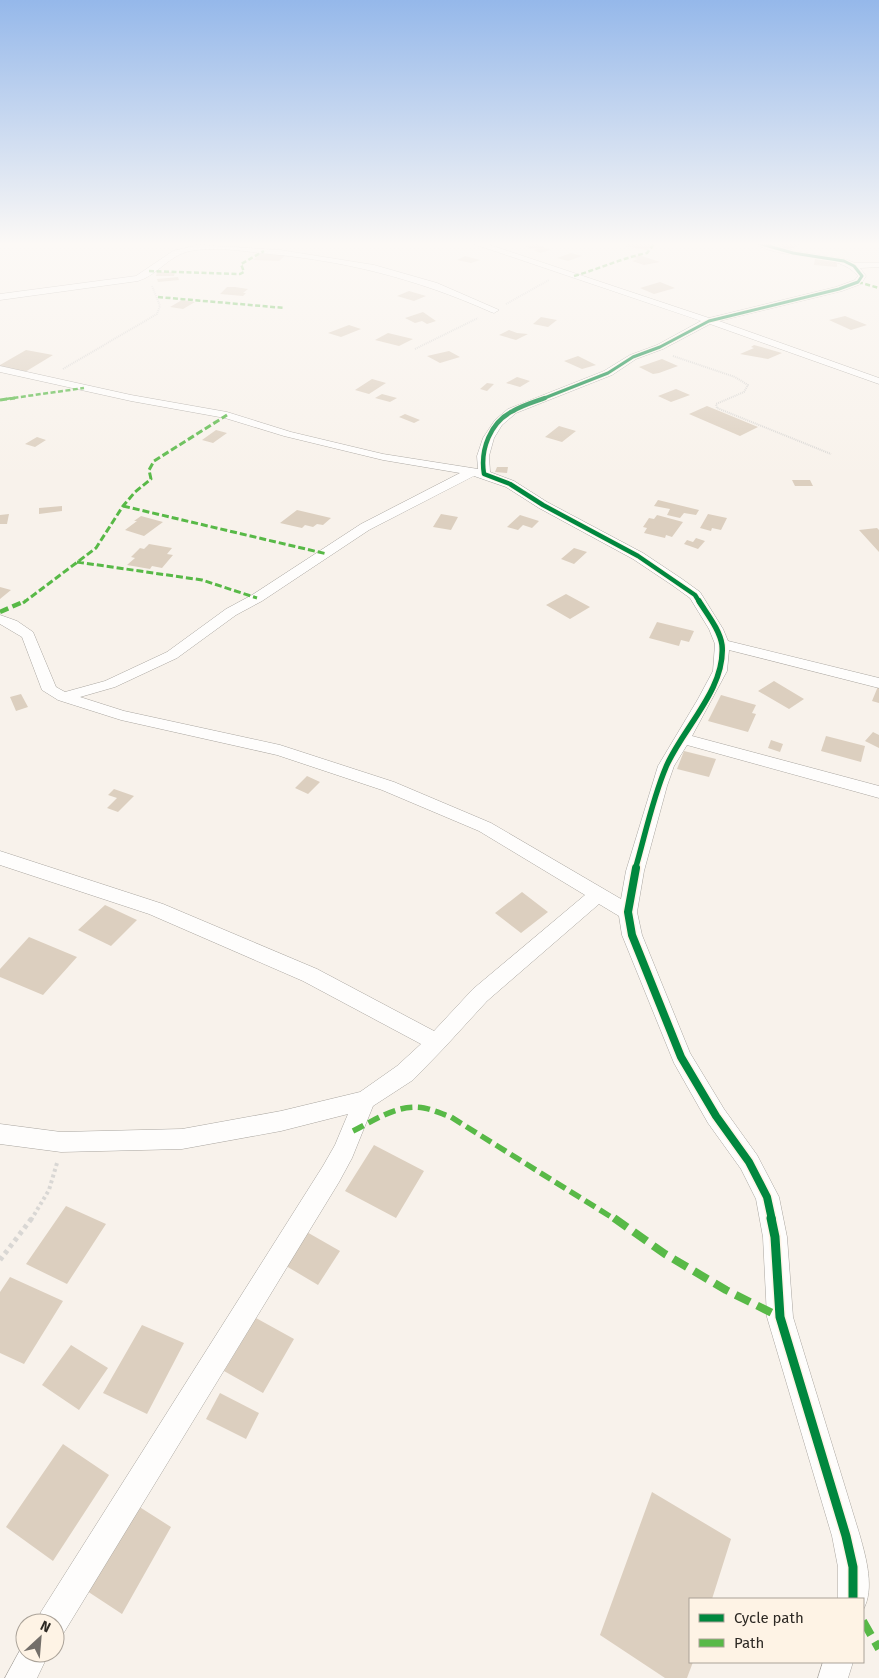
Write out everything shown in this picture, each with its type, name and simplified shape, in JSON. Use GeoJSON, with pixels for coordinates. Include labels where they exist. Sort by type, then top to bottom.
{"type":"FeatureCollection","features":[{"type":"Feature","properties":{"kind":"street"},"geometry":{"type":"LineString","coordinates":[[63,697],[110,684],[172,655],[231,612],[256,598],[365,527],[434,490],[477,474],[482,466],[492,429],[503,417],[608,373],[633,357],[660,347],[708,321]]}},
{"type":"Feature","properties":{"kind":"street"},"geometry":{"type":"LineString","coordinates":[[710,321],[879,381]]}},
{"type":"Feature","properties":{"kind":"street"},"geometry":{"type":"LineString","coordinates":[[0,369],[131,398],[226,415],[345,448],[477,474],[510,484],[543,505],[614,542],[695,595],[716,629],[722,644],[720,671],[706,699],[666,766],[635,871],[628,912],[632,935],[681,1057],[716,1116],[749,1162],[767,1197],[775,1237],[780,1318],[846,1536],[853,1567],[853,1598]]}},
{"type":"Feature","properties":{"kind":"street"},"geometry":{"type":"LineString","coordinates":[[0,619],[12,624],[28,635],[50,690],[63,697],[121,715],[280,750],[388,786],[485,827],[628,912]]}},
{"type":"Feature","properties":{"kind":"street"},"geometry":{"type":"LineString","coordinates":[[722,644],[879,683]]}},
{"type":"Feature","properties":{"kind":"street"},"geometry":{"type":"LineString","coordinates":[[681,738],[879,792]]}},
{"type":"Feature","properties":{"kind":"street"},"geometry":{"type":"LineString","coordinates":[[0,858],[156,909],[310,975],[437,1042]]}},
{"type":"Feature","properties":{"kind":"street"},"geometry":{"type":"LineString","coordinates":[[0,1134],[61,1142],[182,1139],[281,1121],[365,1100],[405,1072],[437,1042],[480,996],[597,894]]}},
{"type":"Feature","properties":{"kind":"street"},"geometry":{"type":"LineString","coordinates":[[58,1613],[331,1174],[344,1151],[365,1100]]}},
{"type":"Feature","properties":{"kind":"street"},"geometry":{"type":"LineString","coordinates":[[20,1678],[28,1663]]}},
{"type":"Feature","properties":{"kind":"street"},"geometry":{"type":"LineString","coordinates":[[833,1678],[838,1663]]}},
{"type":"Feature","properties":{"kind":"path"},"geometry":{"type":"LineString","coordinates":[[45,379],[144,321]]}},
{"type":"Feature","properties":{"kind":"path"},"geometry":{"type":"LineString","coordinates":[[660,347],[671,355],[735,378],[748,385],[744,392],[716,404],[717,408],[831,454]]}},
{"type":"Feature","properties":{"kind":"path"},"geometry":{"type":"LineString","coordinates":[[0,1260],[33,1218],[47,1193],[55,1173],[61,1142]]}},
{"type":"Feature","properties":{"kind":"building"},"geometry":{"type":"Polygon","coordinates":[[[423,321],[435,321],[427,324],[423,321]]]}},
{"type":"Feature","properties":{"kind":"building"},"geometry":{"type":"Polygon","coordinates":[[[536,321],[555,321],[548,327],[533,324],[536,321]]]}},
{"type":"Feature","properties":{"kind":"building"},"geometry":{"type":"Polygon","coordinates":[[[832,321],[858,321],[867,325],[851,330],[832,321]]]}},
{"type":"Feature","properties":{"kind":"building"},"geometry":{"type":"Polygon","coordinates":[[[349,325],[361,329],[341,337],[328,333],[349,325]]]}},
{"type":"Feature","properties":{"kind":"building"},"geometry":{"type":"Polygon","coordinates":[[[509,330],[528,334],[516,340],[499,335],[509,330]]]}},
{"type":"Feature","properties":{"kind":"building"},"geometry":{"type":"Polygon","coordinates":[[[388,333],[413,339],[399,346],[375,340],[388,333]]]}},
{"type":"Feature","properties":{"kind":"building"},"geometry":{"type":"Polygon","coordinates":[[[754,345],[782,353],[768,359],[740,354],[754,348],[751,347],[754,345]]]}},
{"type":"Feature","properties":{"kind":"building"},"geometry":{"type":"Polygon","coordinates":[[[26,350],[53,355],[25,372],[0,367],[0,365],[26,350]]]}},
{"type":"Feature","properties":{"kind":"building"},"geometry":{"type":"Polygon","coordinates":[[[449,351],[460,357],[440,363],[427,356],[449,351]]]}},
{"type":"Feature","properties":{"kind":"building"},"geometry":{"type":"Polygon","coordinates":[[[578,356],[596,365],[582,369],[564,361],[578,356]]]}},
{"type":"Feature","properties":{"kind":"building"},"geometry":{"type":"Polygon","coordinates":[[[662,359],[678,366],[653,374],[639,367],[662,359]]]}},
{"type":"Feature","properties":{"kind":"building"},"geometry":{"type":"Polygon","coordinates":[[[517,377],[530,381],[520,387],[506,383],[517,377]]]}},
{"type":"Feature","properties":{"kind":"building"},"geometry":{"type":"Polygon","coordinates":[[[372,379],[386,383],[369,394],[355,390],[372,379]]]}},
{"type":"Feature","properties":{"kind":"building"},"geometry":{"type":"Polygon","coordinates":[[[487,383],[494,384],[487,391],[480,389],[487,383]]]}},
{"type":"Feature","properties":{"kind":"building"},"geometry":{"type":"Polygon","coordinates":[[[676,389],[690,395],[671,402],[658,396],[676,389]]]}},
{"type":"Feature","properties":{"kind":"building"},"geometry":{"type":"Polygon","coordinates":[[[382,394],[397,398],[390,402],[375,398],[382,394]]]}},
{"type":"Feature","properties":{"kind":"building"},"geometry":{"type":"Polygon","coordinates":[[[707,406],[758,427],[740,436],[689,414],[707,406]]]}},
{"type":"Feature","properties":{"kind":"building"},"geometry":{"type":"Polygon","coordinates":[[[405,414],[420,420],[414,423],[399,417],[405,414]]]}},
{"type":"Feature","properties":{"kind":"building"},"geometry":{"type":"Polygon","coordinates":[[[559,426],[576,431],[562,442],[545,437],[559,426]]]}},
{"type":"Feature","properties":{"kind":"building"},"geometry":{"type":"Polygon","coordinates":[[[216,430],[227,433],[213,443],[202,440],[216,430]]]}},
{"type":"Feature","properties":{"kind":"building"},"geometry":{"type":"Polygon","coordinates":[[[37,437],[46,440],[35,447],[25,444],[37,437]]]}},
{"type":"Feature","properties":{"kind":"building"},"geometry":{"type":"Polygon","coordinates":[[[497,467],[508,467],[507,473],[495,472],[497,467]]]}},
{"type":"Feature","properties":{"kind":"building"},"geometry":{"type":"Polygon","coordinates":[[[792,480],[810,480],[813,486],[795,486],[792,480]]]}},
{"type":"Feature","properties":{"kind":"building"},"geometry":{"type":"Polygon","coordinates":[[[658,500],[699,510],[696,515],[684,513],[680,518],[667,515],[670,509],[654,506],[658,500]]]}},
{"type":"Feature","properties":{"kind":"building"},"geometry":{"type":"Polygon","coordinates":[[[62,506],[62,511],[39,514],[39,508],[62,506]]]}},
{"type":"Feature","properties":{"kind":"building"},"geometry":{"type":"Polygon","coordinates":[[[297,510],[331,518],[323,525],[317,524],[313,527],[305,525],[302,528],[280,523],[297,510]]]}},
{"type":"Feature","properties":{"kind":"building"},"geometry":{"type":"Polygon","coordinates":[[[9,514],[7,524],[0,524],[0,515],[9,514]]]}},
{"type":"Feature","properties":{"kind":"building"},"geometry":{"type":"Polygon","coordinates":[[[441,514],[458,517],[451,530],[433,527],[441,514]]]}},
{"type":"Feature","properties":{"kind":"building"},"geometry":{"type":"Polygon","coordinates":[[[708,514],[727,518],[721,530],[712,528],[711,531],[700,528],[708,514]]]}},
{"type":"Feature","properties":{"kind":"building"},"geometry":{"type":"Polygon","coordinates":[[[520,515],[539,521],[532,528],[523,525],[518,530],[507,527],[520,515]]]}},
{"type":"Feature","properties":{"kind":"building"},"geometry":{"type":"Polygon","coordinates":[[[657,515],[683,522],[672,537],[666,535],[665,538],[644,533],[647,528],[643,527],[649,518],[654,519],[657,515]]]}},
{"type":"Feature","properties":{"kind":"building"},"geometry":{"type":"Polygon","coordinates":[[[141,516],[163,522],[144,536],[125,530],[141,516]]]}},
{"type":"Feature","properties":{"kind":"building"},"geometry":{"type":"Polygon","coordinates":[[[877,528],[879,530],[879,552],[859,530],[877,528]]]}},
{"type":"Feature","properties":{"kind":"building"},"geometry":{"type":"Polygon","coordinates":[[[696,538],[705,541],[698,549],[684,544],[687,540],[693,542],[696,538]]]}},
{"type":"Feature","properties":{"kind":"building"},"geometry":{"type":"Polygon","coordinates":[[[149,544],[172,548],[167,554],[173,555],[162,568],[152,566],[150,569],[127,565],[135,558],[131,557],[140,548],[144,549],[149,544]]]}},
{"type":"Feature","properties":{"kind":"building"},"geometry":{"type":"Polygon","coordinates":[[[574,548],[587,552],[574,564],[561,559],[574,548]]]}},
{"type":"Feature","properties":{"kind":"building"},"geometry":{"type":"Polygon","coordinates":[[[0,587],[11,590],[0,599],[0,587]]]}},
{"type":"Feature","properties":{"kind":"building"},"geometry":{"type":"Polygon","coordinates":[[[566,594],[590,607],[570,619],[546,605],[566,594]]]}},
{"type":"Feature","properties":{"kind":"building"},"geometry":{"type":"Polygon","coordinates":[[[657,622],[694,631],[689,642],[681,640],[679,646],[649,638],[657,622]]]}},
{"type":"Feature","properties":{"kind":"building"},"geometry":{"type":"Polygon","coordinates":[[[774,681],[804,699],[789,709],[758,691],[774,681]]]}},
{"type":"Feature","properties":{"kind":"building"},"geometry":{"type":"Polygon","coordinates":[[[879,684],[879,703],[872,701],[879,684]]]}},
{"type":"Feature","properties":{"kind":"building"},"geometry":{"type":"Polygon","coordinates":[[[21,694],[28,707],[16,711],[10,697],[21,694]]]}},
{"type":"Feature","properties":{"kind":"building"},"geometry":{"type":"Polygon","coordinates":[[[721,695],[756,705],[752,713],[756,714],[748,732],[708,721],[721,695]]]}},
{"type":"Feature","properties":{"kind":"building"},"geometry":{"type":"Polygon","coordinates":[[[873,732],[879,735],[879,748],[865,741],[873,732]]]}},
{"type":"Feature","properties":{"kind":"building"},"geometry":{"type":"Polygon","coordinates":[[[826,736],[865,746],[861,762],[821,751],[826,736]]]}},
{"type":"Feature","properties":{"kind":"building"},"geometry":{"type":"Polygon","coordinates":[[[771,740],[783,744],[780,752],[768,748],[771,740]]]}},
{"type":"Feature","properties":{"kind":"building"},"geometry":{"type":"Polygon","coordinates":[[[684,751],[716,759],[709,777],[677,769],[684,751]]]}},
{"type":"Feature","properties":{"kind":"building"},"geometry":{"type":"Polygon","coordinates":[[[307,776],[320,782],[308,794],[295,788],[307,776]]]}},
{"type":"Feature","properties":{"kind":"building"},"geometry":{"type":"Polygon","coordinates":[[[114,789],[134,796],[118,812],[107,808],[117,798],[108,795],[114,789]]]}},
{"type":"Feature","properties":{"kind":"building"},"geometry":{"type":"Polygon","coordinates":[[[522,892],[548,912],[521,933],[495,913],[522,892]]]}},
{"type":"Feature","properties":{"kind":"building"},"geometry":{"type":"Polygon","coordinates":[[[105,905],[137,920],[111,946],[78,930],[105,905]]]}},
{"type":"Feature","properties":{"kind":"building"},"geometry":{"type":"Polygon","coordinates":[[[29,937],[77,957],[43,995],[0,977],[0,969],[29,937]]]}},
{"type":"Feature","properties":{"kind":"building"},"geometry":{"type":"Polygon","coordinates":[[[374,1145],[424,1171],[396,1218],[345,1191],[374,1145]]]}},
{"type":"Feature","properties":{"kind":"building"},"geometry":{"type":"Polygon","coordinates":[[[66,1206],[106,1224],[67,1284],[26,1264],[66,1206]]]}},
{"type":"Feature","properties":{"kind":"building"},"geometry":{"type":"Polygon","coordinates":[[[298,1227],[340,1251],[318,1285],[276,1260],[298,1227]]]}},
{"type":"Feature","properties":{"kind":"building"},"geometry":{"type":"Polygon","coordinates":[[[10,1277],[63,1301],[24,1364],[0,1353],[0,1292],[10,1277]]]}},
{"type":"Feature","properties":{"kind":"building"},"geometry":{"type":"Polygon","coordinates":[[[256,1318],[294,1339],[263,1393],[224,1371],[256,1318]]]}},
{"type":"Feature","properties":{"kind":"building"},"geometry":{"type":"Polygon","coordinates":[[[142,1325],[184,1343],[147,1414],[103,1393],[142,1325]]]}},
{"type":"Feature","properties":{"kind":"building"},"geometry":{"type":"Polygon","coordinates":[[[71,1345],[108,1368],[79,1410],[42,1385],[71,1345]]]}},
{"type":"Feature","properties":{"kind":"building"},"geometry":{"type":"Polygon","coordinates":[[[220,1393],[259,1413],[246,1439],[206,1419],[220,1393]]]}},
{"type":"Feature","properties":{"kind":"building"},"geometry":{"type":"Polygon","coordinates":[[[63,1444],[109,1475],[53,1561],[6,1527],[63,1444]]]}},
{"type":"Feature","properties":{"kind":"building"},"geometry":{"type":"Polygon","coordinates":[[[652,1492],[731,1539],[712,1598],[689,1598],[689,1663],[693,1663],[687,1678],[665,1678],[600,1635],[652,1492]]]}},
{"type":"Feature","properties":{"kind":"building"},"geometry":{"type":"Polygon","coordinates":[[[138,1506],[171,1527],[122,1614],[87,1591],[138,1506]]]}},
{"type":"Feature","properties":{"kind":"marked path"},"geometry":{"type":"LineString","coordinates":[[0,400],[84,388]]}},
{"type":"Feature","properties":{"kind":"marked path"},"geometry":{"type":"LineString","coordinates":[[0,612],[20,605],[96,548],[123,506],[135,492],[151,479],[149,470],[154,461],[227,415]]}},
{"type":"Feature","properties":{"kind":"marked path"},"geometry":{"type":"LineString","coordinates":[[123,506],[327,554]]}},
{"type":"Feature","properties":{"kind":"marked path"},"geometry":{"type":"LineString","coordinates":[[77,562],[202,580],[257,598]]}},
{"type":"Feature","properties":{"kind":"marked path"},"geometry":{"type":"LineString","coordinates":[[353,1131],[397,1110],[407,1108],[425,1108],[451,1117],[620,1222],[665,1254],[726,1290],[780,1317]]}},
{"type":"Feature","properties":{"kind":"marked path"},"geometry":{"type":"LineString","coordinates":[[864,1623],[879,1649]]}},
{"type":"Feature","properties":{"kind":"cycle path"},"geometry":{"type":"LineString","coordinates":[[708,321],[660,347],[633,357],[608,373],[512,411],[498,423],[488,438],[483,456],[484,474],[510,484],[543,505],[638,556],[677,582],[695,595],[716,629],[722,644],[720,671],[706,699],[666,766],[635,871],[628,912],[632,935],[681,1057],[716,1116],[749,1162],[767,1197],[775,1237],[780,1317],[846,1536],[853,1567],[853,1598]]}}]}
